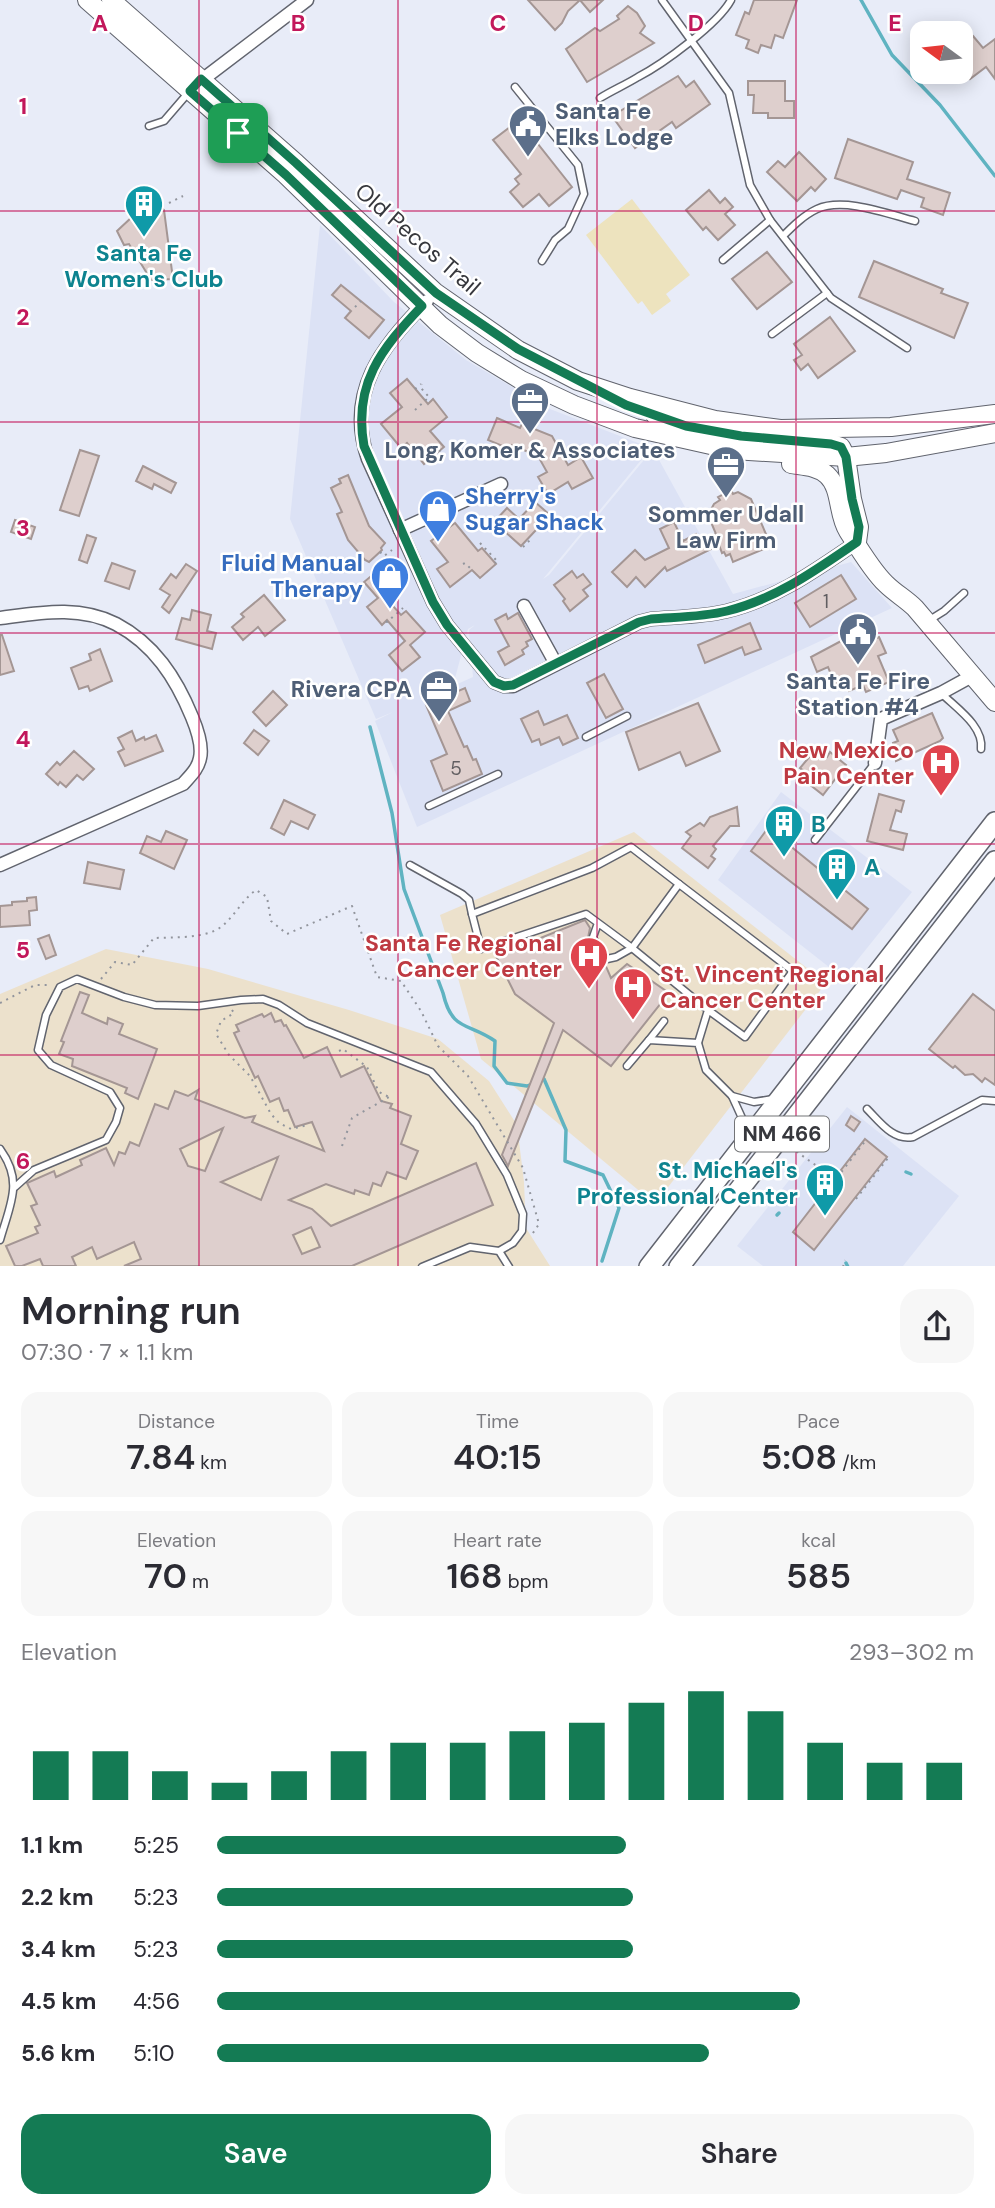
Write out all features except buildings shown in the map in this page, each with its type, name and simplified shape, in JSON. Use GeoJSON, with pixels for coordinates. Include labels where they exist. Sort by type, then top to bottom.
{"type":"FeatureCollection","features":[{"type":"Feature","properties":{"kind":"main road","name":"Old Pecos Trail"},"geometry":{"type":"LineString","coordinates":[[87,0],[296,163],[436,293],[518,349],[578,381],[630,398],[715,420],[780,429],[891,427],[995,414]]}},
{"type":"Feature","properties":{"kind":"main road","name":"Old Pecos Trail"},"geometry":{"type":"LineString","coordinates":[[111,0],[440,325],[521,380],[574,405],[635,428],[733,450],[846,457],[886,453],[995,433]]}},
{"type":"Feature","properties":{"kind":"main road"},"geometry":{"type":"LineString","coordinates":[[578,381],[626,405],[686,426],[741,436],[841,447],[846,457],[859,527],[857,542]]}},
{"type":"Feature","properties":{"kind":"main road"},"geometry":{"type":"LineString","coordinates":[[635,428],[700,453],[804,466],[827,475],[835,487],[847,530],[865,558],[883,582],[905,598],[927,622],[995,702]]}},
{"type":"Feature","properties":{"kind":"main road","name":"NM 466"},"geometry":{"type":"LineString","coordinates":[[649,1266],[995,822]]}},
{"type":"Feature","properties":{"kind":"main road","name":"NM 466"},"geometry":{"type":"LineString","coordinates":[[679,1266],[995,861]]}},
{"type":"Feature","properties":{"kind":"main road"},"geometry":{"type":"LineString","coordinates":[[723,1210],[725,1183],[763,1135],[781,1097]]}},
{"type":"Feature","properties":{"kind":"main road"},"geometry":{"type":"LineString","coordinates":[[661,1266],[690,1214]]}},
{"type":"Feature","properties":{"kind":"street"},"geometry":{"type":"LineString","coordinates":[[196,85],[307,0]]}},
{"type":"Feature","properties":{"kind":"street"},"geometry":{"type":"LineString","coordinates":[[436,293],[392,338],[373,366],[362,401],[364,446],[440,614],[494,682],[504,686],[513,685],[639,622],[724,612],[770,597],[817,570],[857,542]]}},
{"type":"Feature","properties":{"kind":"street"},"geometry":{"type":"LineString","coordinates":[[400,530],[501,484]]}},
{"type":"Feature","properties":{"kind":"street"},"geometry":{"type":"LineString","coordinates":[[524,606],[556,664]]}},
{"type":"Feature","properties":{"kind":"street"},"geometry":{"type":"LineString","coordinates":[[0,618],[50,612],[79,612],[116,624],[142,642],[172,674],[196,726],[202,749],[196,769],[183,784],[0,865]]}},
{"type":"Feature","properties":{"kind":"street"},"geometry":{"type":"LineString","coordinates":[[875,763],[881,719],[941,693],[972,676]]}},
{"type":"Feature","properties":{"kind":"lane"},"geometry":{"type":"LineString","coordinates":[[662,0],[729,93],[750,185],[770,220],[831,298],[907,348]]}},
{"type":"Feature","properties":{"kind":"lane"},"geometry":{"type":"LineString","coordinates":[[600,99],[620,84],[638,78],[691,40],[715,20],[731,0]]}},
{"type":"Feature","properties":{"kind":"lane"},"geometry":{"type":"LineString","coordinates":[[149,126],[164,121],[196,85]]}},
{"type":"Feature","properties":{"kind":"lane"},"geometry":{"type":"LineString","coordinates":[[515,87],[579,165],[584,194],[568,229],[555,240],[542,261]]}},
{"type":"Feature","properties":{"kind":"lane"},"geometry":{"type":"LineString","coordinates":[[783,236],[802,218],[818,208],[832,204],[915,221]]}},
{"type":"Feature","properties":{"kind":"lane"},"geometry":{"type":"LineString","coordinates":[[723,260],[770,220]]}},
{"type":"Feature","properties":{"kind":"lane"},"geometry":{"type":"LineString","coordinates":[[772,334],[827,293]]}},
{"type":"Feature","properties":{"kind":"lane"},"geometry":{"type":"LineString","coordinates":[[927,622],[964,593]]}},
{"type":"Feature","properties":{"kind":"lane"},"geometry":{"type":"LineString","coordinates":[[941,693],[976,727],[982,740],[981,749]]}},
{"type":"Feature","properties":{"kind":"lane"},"geometry":{"type":"LineString","coordinates":[[586,737],[627,716]]}},
{"type":"Feature","properties":{"kind":"lane"},"geometry":{"type":"LineString","coordinates":[[815,840],[875,763]]}},
{"type":"Feature","properties":{"kind":"lane"},"geometry":{"type":"LineString","coordinates":[[429,806],[498,774]]}},
{"type":"Feature","properties":{"kind":"lane"},"geometry":{"type":"LineString","coordinates":[[410,865],[469,900],[472,914],[481,948],[586,914],[745,1037],[793,971],[631,847],[592,867],[472,914]]}},
{"type":"Feature","properties":{"kind":"lane"},"geometry":{"type":"LineString","coordinates":[[598,923],[593,937],[600,954],[607,959],[616,957],[632,948],[679,884]]}},
{"type":"Feature","properties":{"kind":"lane"},"geometry":{"type":"LineString","coordinates":[[15,1187],[34,1170],[106,1140],[120,1108],[110,1092],[51,1065],[38,1050],[46,1016],[60,987],[76,979],[124,997],[155,1004],[198,1006],[263,999],[279,1005],[307,1023],[431,1072],[476,1124],[507,1175],[523,1214],[522,1231],[513,1243],[499,1251],[470,1247],[422,1266]]}},
{"type":"Feature","properties":{"kind":"lane"},"geometry":{"type":"LineString","coordinates":[[708,1010],[698,1043],[706,1070],[732,1096],[742,1118],[740,1150]]}},
{"type":"Feature","properties":{"kind":"lane"},"geometry":{"type":"LineString","coordinates":[[627,1066],[664,1021]]}},
{"type":"Feature","properties":{"kind":"lane"},"geometry":{"type":"LineString","coordinates":[[649,1040],[698,1043]]}},
{"type":"Feature","properties":{"kind":"lane"},"geometry":{"type":"LineString","coordinates":[[732,1096],[754,1102],[781,1097]]}},
{"type":"Feature","properties":{"kind":"lane"},"geometry":{"type":"LineString","coordinates":[[867,1109],[892,1133],[906,1138],[913,1137],[982,1100],[995,1101]]}},
{"type":"Feature","properties":{"kind":"lane"},"geometry":{"type":"LineString","coordinates":[[0,1149],[12,1167],[15,1187],[0,1240]]}},
{"type":"Feature","properties":{"kind":"lane"},"geometry":{"type":"LineString","coordinates":[[499,1251],[509,1266]]}},
{"type":"Feature","properties":{"kind":"path"},"geometry":{"type":"LineString","coordinates":[[169,203],[183,196]]}},
{"type":"Feature","properties":{"kind":"path"},"geometry":{"type":"LineString","coordinates":[[355,307],[360,301]]}},
{"type":"Feature","properties":{"kind":"path"},"geometry":{"type":"LineString","coordinates":[[415,389],[422,384],[421,388],[429,397],[415,410]]}},
{"type":"Feature","properties":{"kind":"path"},"geometry":{"type":"LineString","coordinates":[[435,457],[441,449]]}},
{"type":"Feature","properties":{"kind":"path"},"geometry":{"type":"LineString","coordinates":[[523,547],[529,538]]}},
{"type":"Feature","properties":{"kind":"path"},"geometry":{"type":"LineString","coordinates":[[480,543],[498,562],[495,563]]}},
{"type":"Feature","properties":{"kind":"path"},"geometry":{"type":"LineString","coordinates":[[380,552],[384,556],[392,550]]}},
{"type":"Feature","properties":{"kind":"path"},"geometry":{"type":"LineString","coordinates":[[463,564],[465,562],[472,570]]}},
{"type":"Feature","properties":{"kind":"path"},"geometry":{"type":"LineString","coordinates":[[386,621],[403,608]]}},
{"type":"Feature","properties":{"kind":"path"},"geometry":{"type":"LineString","coordinates":[[100,980],[115,962],[132,965],[154,939],[202,934],[220,927],[245,897],[256,890],[267,897],[271,921],[287,934],[352,906],[377,977],[401,981],[421,1011],[438,1046],[468,1076],[523,1168],[539,1224],[528,1240]]}},
{"type":"Feature","properties":{"kind":"path"},"geometry":{"type":"LineString","coordinates":[[0,1003],[35,985],[55,985]]}},
{"type":"Feature","properties":{"kind":"path"},"geometry":{"type":"LineString","coordinates":[[229,1003],[234,1013],[220,1021],[216,1034],[229,1055],[250,1076],[279,1123],[291,1129],[308,1125]]}},
{"type":"Feature","properties":{"kind":"path"},"geometry":{"type":"LineString","coordinates":[[339,1051],[343,1049],[367,1067],[379,1092],[389,1097],[352,1118],[342,1146]]}},
{"type":"Feature","properties":{"kind":"path"},"geometry":{"type":"LineString","coordinates":[[796,1140],[794,1146],[797,1152],[824,1171]]}},
{"type":"Feature","properties":{"kind":"path"},"geometry":{"type":"LineString","coordinates":[[833,1183],[866,1140]]}},
{"type":"Feature","properties":{"kind":"path"},"geometry":{"type":"LineString","coordinates":[[856,1199],[888,1158]]}},
{"type":"Feature","properties":{"kind":"path"},"geometry":{"type":"LineString","coordinates":[[843,1266],[845,1260]]}},
{"type":"Feature","properties":{"kind":"shaded area"},"geometry":{"type":"Polygon","coordinates":[[[320,225],[394,302],[466,360],[550,409],[651,448],[543,579],[653,449],[733,594],[851,562],[892,608],[417,827],[375,721],[393,712],[376,719],[290,519],[320,225]],[[475,625],[468,629],[453,686],[473,677],[469,630],[475,625]]]}},
{"type":"Feature","properties":{"kind":"shaded area"},"geometry":{"type":"Polygon","coordinates":[[[781,792],[912,892],[843,978],[718,880],[781,792]]]}},
{"type":"Feature","properties":{"kind":"shaded area","name":"St. Vincent Regional Cancer Center"},"geometry":{"type":"Polygon","coordinates":[[[634,832],[826,983],[655,1204],[481,1059],[440,915],[634,832]]]}},
{"type":"Feature","properties":{"kind":"shaded area"},"geometry":{"type":"Polygon","coordinates":[[[106,949],[208,969],[438,1039],[489,1081],[517,1125],[526,1228],[550,1266],[0,1266],[0,994],[106,949]]]}},
{"type":"Feature","properties":{"kind":"shaded area"},"geometry":{"type":"Polygon","coordinates":[[[847,1107],[959,1196],[903,1266],[763,1266],[737,1246],[847,1107]]]}},
{"type":"Feature","properties":{"kind":"sand"},"geometry":{"type":"Polygon","coordinates":[[[632,199],[690,275],[666,294],[671,301],[652,315],[642,301],[638,304],[586,235],[632,199]]]}},
{"type":"Feature","properties":{"kind":"waterway"},"geometry":{"type":"LineString","coordinates":[[861,0],[892,55],[940,105],[995,176]]}},
{"type":"Feature","properties":{"kind":"waterway"},"geometry":{"type":"LineString","coordinates":[[370,727],[392,813],[404,889],[451,1014],[462,1024],[495,1041],[494,1066],[507,1083],[527,1086],[532,1084]]}},
{"type":"Feature","properties":{"kind":"waterway"},"geometry":{"type":"LineString","coordinates":[[539,1081],[544,1079],[566,1130],[565,1161],[603,1175],[619,1208],[602,1261]]}},
{"type":"Feature","properties":{"kind":"waterway"},"geometry":{"type":"LineString","coordinates":[[906,1172],[911,1174]]}},
{"type":"Feature","properties":{"kind":"place","name":"Santa Fe Elks Lodge"},"geometry":{"type":"Point","coordinates":[528,158]}},
{"type":"Feature","properties":{"kind":"place","name":"Santa Fe Women's Club"},"geometry":{"type":"Point","coordinates":[144,238]}},
{"type":"Feature","properties":{"kind":"place","name":"Long, Komer & Associates"},"geometry":{"type":"Point","coordinates":[530,435]}},
{"type":"Feature","properties":{"kind":"place","name":"Sommer Udall Law Firm"},"geometry":{"type":"Point","coordinates":[726,499]}},
{"type":"Feature","properties":{"kind":"place","name":"Sherry's Sugar Shack"},"geometry":{"type":"Point","coordinates":[438,543]}},
{"type":"Feature","properties":{"kind":"place","name":"Fluid Manual Therapy"},"geometry":{"type":"Point","coordinates":[390,610]}},
{"type":"Feature","properties":{"kind":"place","name":"Santa Fe Fire Station #4"},"geometry":{"type":"Point","coordinates":[858,666]}},
{"type":"Feature","properties":{"kind":"place","name":"Rivera CPA"},"geometry":{"type":"Point","coordinates":[439,723]}},
{"type":"Feature","properties":{"kind":"place","name":"New Mexico Pain Center"},"geometry":{"type":"Point","coordinates":[941,797]}},
{"type":"Feature","properties":{"kind":"place","name":"B"},"geometry":{"type":"Point","coordinates":[784,858]}},
{"type":"Feature","properties":{"kind":"place","name":"A"},"geometry":{"type":"Point","coordinates":[837,901]}},
{"type":"Feature","properties":{"kind":"place","name":"Santa Fe Regional Cancer Center"},"geometry":{"type":"Point","coordinates":[589,990]}},
{"type":"Feature","properties":{"kind":"place","name":"St. Vincent Regional Cancer Center"},"geometry":{"type":"Point","coordinates":[633,1021]}},
{"type":"Feature","properties":{"kind":"place","name":"St. Michael's Professional Center"},"geometry":{"type":"Point","coordinates":[825,1217]}},
{"type":"Feature","properties":{"kind":"route"},"geometry":{"type":"LineString","coordinates":[[201,79],[436,293],[538,361],[626,405],[686,426],[741,436],[841,447],[846,457],[859,527],[857,542],[817,570],[770,597],[724,612],[639,622],[513,685],[504,686],[494,682],[447,625],[433,602],[364,446],[362,401],[373,366],[392,338],[422,306],[286,175],[238,133],[190,91],[201,79]]}}]}
